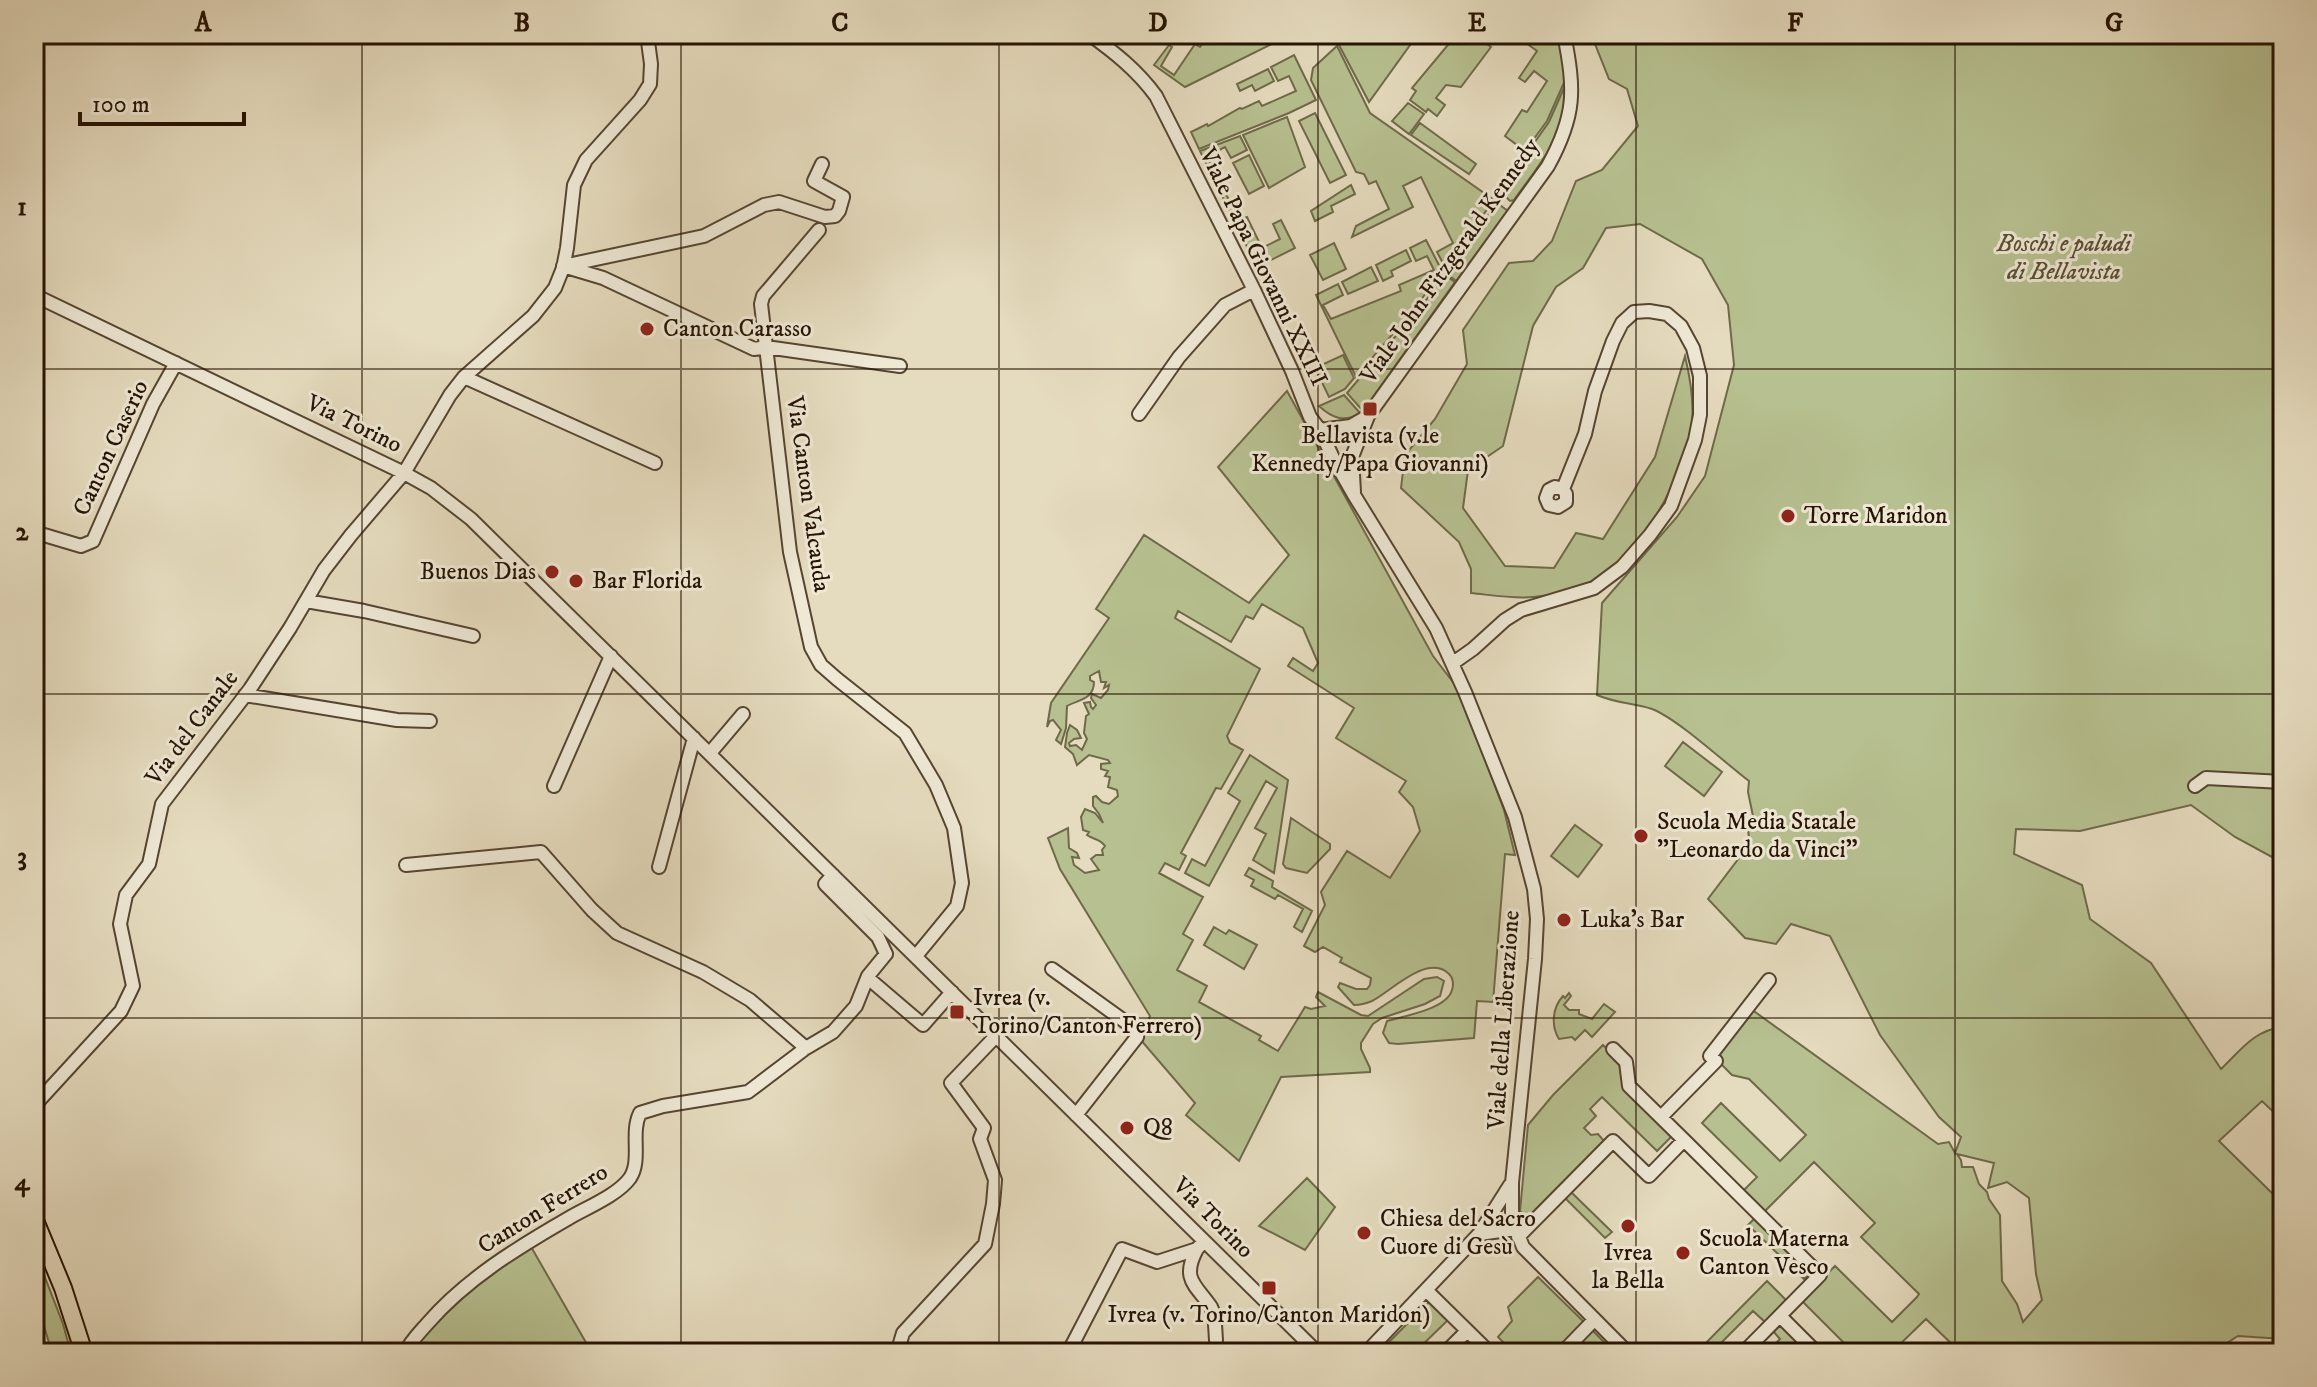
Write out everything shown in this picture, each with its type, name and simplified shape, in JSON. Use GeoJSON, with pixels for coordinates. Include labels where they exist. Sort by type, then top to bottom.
{"type":"FeatureCollection","features":[{"type":"Feature","properties":{"kind":"main road"},"geometry":{"type":"LineString","coordinates":[[34,1218],[63,1288],[84,1353]]}},
{"type":"Feature","properties":{"kind":"street"},"geometry":{"type":"LineString","coordinates":[[404,473],[464,377],[533,316],[555,288],[563,266],[574,185],[586,160],[640,100],[650,84],[647,34]]}},
{"type":"Feature","properties":{"kind":"street","name":"Viale Papa Giovanni XXIII"},"geometry":{"type":"LineString","coordinates":[[1089,34],[1143,78],[1156,96],[1254,290],[1310,417],[1379,535]]}},
{"type":"Feature","properties":{"kind":"street","name":"Viale John Fitzgerald Kennedy"},"geometry":{"type":"LineString","coordinates":[[1354,495],[1352,457],[1368,416],[1548,166],[1558,147],[1573,99],[1573,79],[1564,34]]}},
{"type":"Feature","properties":{"kind":"street"},"geometry":{"type":"LineString","coordinates":[[563,266],[704,236],[764,205],[779,202],[825,217],[835,216],[843,197],[814,181],[822,164]]}},
{"type":"Feature","properties":{"kind":"street","name":"Via Canton Valcauda"},"geometry":{"type":"LineString","coordinates":[[819,230],[763,296],[761,304],[790,552],[811,647],[821,665],[905,733],[936,785],[954,828],[962,883],[957,906],[916,956]]}},
{"type":"Feature","properties":{"kind":"street"},"geometry":{"type":"LineString","coordinates":[[563,266],[603,278],[754,349],[766,347],[900,366]]}},
{"type":"Feature","properties":{"kind":"street"},"geometry":{"type":"LineString","coordinates":[[1139,414],[1179,357],[1225,305],[1254,290]]}},
{"type":"Feature","properties":{"kind":"street","name":"Via Torino"},"geometry":{"type":"LineString","coordinates":[[34,295],[404,473],[431,488],[471,519],[1076,1115],[1200,1245],[1318,1353]]}},
{"type":"Feature","properties":{"kind":"street"},"geometry":{"type":"LineString","coordinates":[[1453,663],[1521,610],[1594,588],[1622,567],[1671,506],[1695,440],[1700,415],[1700,376],[1693,348],[1681,326],[1667,314],[1634,312],[1622,323],[1595,391],[1585,434],[1563,489]]}},
{"type":"Feature","properties":{"kind":"street","name":"Canton Caserio"},"geometry":{"type":"LineString","coordinates":[[34,532],[81,546],[93,541],[153,404],[176,363]]}},
{"type":"Feature","properties":{"kind":"street"},"geometry":{"type":"LineString","coordinates":[[464,377],[655,463]]}},
{"type":"Feature","properties":{"kind":"street","name":"Viale John Fitzgerald Kennedy"},"geometry":{"type":"LineString","coordinates":[[1320,430],[1351,426],[1368,416]]}},
{"type":"Feature","properties":{"kind":"street","name":"Via del Canale"},"geometry":{"type":"LineString","coordinates":[[34,1106],[121,1011],[133,986],[120,924],[126,895],[149,864],[162,804],[245,695],[324,570],[404,473]]}},
{"type":"Feature","properties":{"kind":"street","name":"Viale della Liberazione"},"geometry":{"type":"LineString","coordinates":[[1379,535],[1436,628],[1453,663],[1515,817],[1534,889],[1537,919],[1535,959],[1512,1183],[1512,1218],[1516,1233]]}},
{"type":"Feature","properties":{"kind":"street"},"geometry":{"type":"LineString","coordinates":[[306,601],[473,636]]}},
{"type":"Feature","properties":{"kind":"street"},"geometry":{"type":"LineString","coordinates":[[554,786],[611,656]]}},
{"type":"Feature","properties":{"kind":"street"},"geometry":{"type":"LineString","coordinates":[[245,695],[397,720],[430,721]]}},
{"type":"Feature","properties":{"kind":"street"},"geometry":{"type":"LineString","coordinates":[[710,753],[743,714]]}},
{"type":"Feature","properties":{"kind":"street"},"geometry":{"type":"LineString","coordinates":[[659,867],[694,738]]}},
{"type":"Feature","properties":{"kind":"street"},"geometry":{"type":"LineString","coordinates":[[2195,786],[2206,778],[2283,782]]}},
{"type":"Feature","properties":{"kind":"street"},"geometry":{"type":"LineString","coordinates":[[406,865],[541,852],[592,910],[617,933],[703,972],[750,1000],[806,1048]]}},
{"type":"Feature","properties":{"kind":"street","name":"Canton Ferrero"},"geometry":{"type":"LineString","coordinates":[[405,1353],[414,1339],[461,1289],[523,1245],[627,1182],[634,1171],[635,1122],[640,1113],[663,1106],[748,1092],[806,1048],[833,1032],[856,1006],[868,978],[886,954],[878,937],[829,890],[825,884],[833,875]]}},
{"type":"Feature","properties":{"kind":"street"},"geometry":{"type":"LineString","coordinates":[[1052,969],[1138,1031],[1137,1037],[1076,1115]]}},
{"type":"Feature","properties":{"kind":"street"},"geometry":{"type":"LineString","coordinates":[[868,978],[923,1025],[952,992]]}},
{"type":"Feature","properties":{"kind":"street"},"geometry":{"type":"LineString","coordinates":[[1661,1117],[1716,1061],[1710,1056],[1769,980]]}},
{"type":"Feature","properties":{"kind":"street"},"geometry":{"type":"LineString","coordinates":[[899,1353],[903,1333],[985,1244],[995,1180],[980,1139],[984,1128],[951,1083],[996,1036]]}},
{"type":"Feature","properties":{"kind":"street"},"geometry":{"type":"LineString","coordinates":[[1613,1049],[1626,1062],[1629,1086],[1820,1275],[1743,1353]]}},
{"type":"Feature","properties":{"kind":"street"},"geometry":{"type":"LineString","coordinates":[[1479,1234],[1516,1233],[1613,1141],[1649,1176],[1684,1140]]}},
{"type":"Feature","properties":{"kind":"street"},"geometry":{"type":"LineString","coordinates":[[1366,1353],[1479,1234],[1512,1183]]}},
{"type":"Feature","properties":{"kind":"street"},"geometry":{"type":"LineString","coordinates":[[1516,1233],[1532,1258],[1628,1353]]}},
{"type":"Feature","properties":{"kind":"street"},"geometry":{"type":"LineString","coordinates":[[1200,1245],[1190,1262],[1189,1276],[1213,1310],[1216,1340]]}},
{"type":"Feature","properties":{"kind":"street"},"geometry":{"type":"LineString","coordinates":[[1068,1353],[1122,1249],[1157,1262],[1200,1245]]}},
{"type":"Feature","properties":{"kind":"street"},"geometry":{"type":"LineString","coordinates":[[1426,1290],[1490,1353]]}},
{"type":"Feature","properties":{"kind":"street"},"geometry":{"type":"LineString","coordinates":[[1780,1316],[1817,1353]]}},
{"type":"Feature","properties":{"kind":"street"},"geometry":{"type":"LineString","coordinates":[[1562,1353],[1594,1320]]}},
{"type":"Feature","properties":{"kind":"street"},"geometry":{"type":"LineString","coordinates":[[1445,1353],[1467,1331]]}},
{"type":"Feature","properties":{"kind":"green space"},"geometry":{"type":"Polygon","coordinates":[[[1209,34],[1279,34],[1282,39],[1185,87],[1154,65],[1169,45],[1172,47],[1161,66],[1174,75],[1195,44],[1200,47],[1209,34]]]}},
{"type":"Feature","properties":{"kind":"green space"},"geometry":{"type":"Polygon","coordinates":[[[1341,34],[1418,34],[1369,102],[1339,45],[1341,34]]]}},
{"type":"Feature","properties":{"kind":"green space"},"geometry":{"type":"Polygon","coordinates":[[[1457,34],[1473,34],[1491,47],[1461,87],[1446,85],[1436,98],[1445,105],[1437,116],[1410,100],[1416,91],[1412,88],[1457,34]]]}},
{"type":"Feature","properties":{"kind":"green space"},"geometry":{"type":"Polygon","coordinates":[[[1514,34],[1558,34],[1566,78],[1547,121],[1525,151],[1505,136],[1522,110],[1527,112],[1547,81],[1534,71],[1525,82],[1519,78],[1537,51],[1514,34]]]}},
{"type":"Feature","properties":{"kind":"green space","name":"Boschi e paludi di Bellavista"},"geometry":{"type":"Polygon","coordinates":[[[1591,34],[2283,34],[2283,863],[2235,837],[2191,805],[2080,831],[2016,829],[2014,854],[2082,885],[2090,919],[2151,963],[2221,1069],[2256,1037],[2283,1027],[2283,1121],[2262,1101],[2219,1141],[2283,1204],[2283,1339],[2238,1336],[2211,1353],[1961,1353],[1926,1319],[1896,1348],[1900,1353],[1854,1353],[1801,1300],[1835,1266],[1892,1322],[1917,1297],[1919,1294],[1861,1237],[1875,1223],[1814,1162],[1765,1211],[1744,1190],[1757,1177],[1702,1123],[1721,1103],[1780,1161],[1806,1135],[1749,1079],[1732,1075],[1712,1055],[1751,1009],[1938,1144],[1949,1142],[1955,1153],[1961,1137],[1939,1117],[1880,1035],[1830,936],[1791,924],[1776,944],[1745,938],[1708,899],[1748,844],[1746,826],[1753,816],[1749,781],[1663,714],[1597,695],[1602,603],[1677,517],[1705,476],[1734,365],[1728,305],[1702,259],[1640,224],[1606,228],[1583,268],[1556,287],[1533,326],[1503,446],[1468,470],[1463,508],[1505,566],[1554,568],[1576,533],[1603,539],[1655,457],[1685,356],[1691,389],[1692,423],[1681,466],[1643,535],[1610,570],[1586,584],[1548,595],[1518,598],[1471,593],[1471,569],[1459,542],[1401,488],[1405,455],[1435,419],[1467,364],[1463,330],[1509,263],[1533,261],[1552,241],[1576,181],[1602,170],[1638,126],[1627,89],[1609,79],[1591,34]],[[1957,1154],[1962,1167],[1973,1167],[1979,1184],[2000,1215],[2002,1281],[2017,1304],[2023,1322],[2042,1300],[2036,1274],[2029,1198],[2007,1182],[1988,1188],[1994,1163],[1957,1154]]]}},
{"type":"Feature","properties":{"kind":"green space"},"geometry":{"type":"Polygon","coordinates":[[[1337,46],[1370,113],[1494,200],[1445,267],[1437,252],[1453,243],[1421,177],[1403,186],[1413,207],[1352,237],[1356,226],[1389,209],[1376,181],[1369,184],[1364,174],[1356,172],[1311,80],[1313,68],[1337,46]]]}},
{"type":"Feature","properties":{"kind":"green space"},"geometry":{"type":"Polygon","coordinates":[[[1294,55],[1316,100],[1199,149],[1191,132],[1240,108],[1259,101],[1262,106],[1296,91],[1289,76],[1278,81],[1271,67],[1294,55]]]}},
{"type":"Feature","properties":{"kind":"green space"},"geometry":{"type":"Polygon","coordinates":[[[1268,69],[1274,81],[1255,91],[1252,85],[1240,91],[1237,84],[1268,69]]]}},
{"type":"Feature","properties":{"kind":"green space"},"geometry":{"type":"Polygon","coordinates":[[[1568,79],[1565,111],[1551,147],[1514,200],[1510,201],[1500,191],[1549,122],[1568,79]]]}},
{"type":"Feature","properties":{"kind":"green space"},"geometry":{"type":"Polygon","coordinates":[[[1408,103],[1424,114],[1409,134],[1392,121],[1408,103]]]}},
{"type":"Feature","properties":{"kind":"green space"},"geometry":{"type":"Polygon","coordinates":[[[1315,113],[1346,175],[1330,183],[1299,121],[1315,113]]]}},
{"type":"Feature","properties":{"kind":"green space"},"geometry":{"type":"Polygon","coordinates":[[[1287,117],[1305,167],[1269,188],[1243,135],[1287,117]]]}},
{"type":"Feature","properties":{"kind":"green space"},"geometry":{"type":"Polygon","coordinates":[[[1420,123],[1476,164],[1469,174],[1411,135],[1420,123]]]}},
{"type":"Feature","properties":{"kind":"green space"},"geometry":{"type":"Polygon","coordinates":[[[1240,136],[1247,150],[1231,158],[1225,147],[1207,156],[1239,220],[1247,217],[1262,248],[1280,239],[1273,224],[1281,220],[1295,248],[1257,267],[1200,151],[1240,136]]]}},
{"type":"Feature","properties":{"kind":"green space"},"geometry":{"type":"Polygon","coordinates":[[[1249,155],[1264,186],[1249,194],[1233,163],[1249,155]]]}},
{"type":"Feature","properties":{"kind":"green space"},"geometry":{"type":"Polygon","coordinates":[[[1351,185],[1355,194],[1331,206],[1333,212],[1315,221],[1311,211],[1351,185]]]}},
{"type":"Feature","properties":{"kind":"green space"},"geometry":{"type":"Polygon","coordinates":[[[1497,203],[1508,211],[1456,281],[1446,273],[1497,203]]]}},
{"type":"Feature","properties":{"kind":"green space"},"geometry":{"type":"Polygon","coordinates":[[[1426,240],[1442,271],[1356,377],[1316,295],[1338,284],[1343,295],[1323,305],[1331,319],[1401,291],[1399,285],[1434,270],[1427,256],[1416,261],[1410,248],[1426,240]]]}},
{"type":"Feature","properties":{"kind":"green space"},"geometry":{"type":"Polygon","coordinates":[[[1334,243],[1346,269],[1323,280],[1310,255],[1334,243]]]}},
{"type":"Feature","properties":{"kind":"green space"},"geometry":{"type":"Polygon","coordinates":[[[1406,250],[1411,261],[1391,271],[1393,276],[1383,281],[1376,265],[1406,250]]]}},
{"type":"Feature","properties":{"kind":"green space"},"geometry":{"type":"Polygon","coordinates":[[[1371,267],[1378,281],[1348,294],[1342,282],[1371,267]]]}},
{"type":"Feature","properties":{"kind":"green space"},"geometry":{"type":"Polygon","coordinates":[[[1444,275],[1455,282],[1363,411],[1347,393],[1444,275]]]}},
{"type":"Feature","properties":{"kind":"green space"},"geometry":{"type":"Polygon","coordinates":[[[1343,355],[1354,378],[1345,389],[1329,397],[1315,368],[1343,355]]]}},
{"type":"Feature","properties":{"kind":"green space"},"geometry":{"type":"Polygon","coordinates":[[[1287,391],[1433,656],[1459,690],[1504,810],[1515,855],[1505,854],[1493,1002],[1477,1001],[1474,1038],[1389,1043],[1383,1033],[1387,1021],[1424,1011],[1442,1002],[1452,990],[1450,975],[1439,968],[1419,971],[1372,1001],[1354,1005],[1338,987],[1340,983],[1367,989],[1371,978],[1340,962],[1342,958],[1323,947],[1315,952],[1304,946],[1325,905],[1321,892],[1347,851],[1390,878],[1420,831],[1413,807],[1399,792],[1406,781],[1336,738],[1354,708],[1288,666],[1293,658],[1313,671],[1318,663],[1303,628],[1262,604],[1253,619],[1246,616],[1231,642],[1178,611],[1175,618],[1260,669],[1227,736],[1230,743],[1243,750],[1221,789],[1216,788],[1181,853],[1186,856],[1179,870],[1165,863],[1159,873],[1203,897],[1183,934],[1193,940],[1177,970],[1207,986],[1199,1002],[1261,1036],[1259,1040],[1278,1051],[1305,1007],[1325,1006],[1316,997],[1318,992],[1368,1016],[1424,979],[1437,977],[1444,981],[1440,996],[1373,1024],[1361,1043],[1370,1072],[1281,1077],[1239,1161],[1186,1115],[1195,1103],[1140,1039],[1150,1016],[1060,869],[1048,838],[1068,828],[1069,848],[1079,858],[1072,857],[1074,865],[1085,873],[1099,870],[1091,859],[1103,855],[1105,846],[1087,835],[1089,832],[1083,830],[1081,817],[1085,809],[1095,813],[1103,823],[1093,806],[1093,797],[1109,804],[1118,796],[1117,790],[1108,787],[1110,777],[1105,776],[1108,771],[1101,769],[1101,764],[1110,763],[1089,755],[1077,765],[1073,754],[1065,747],[1070,725],[1081,738],[1074,739],[1070,746],[1076,745],[1082,750],[1087,739],[1084,733],[1089,714],[1084,703],[1090,702],[1093,709],[1096,705],[1092,694],[1101,698],[1109,685],[1104,688],[1106,682],[1101,682],[1099,671],[1090,676],[1094,682],[1088,696],[1067,706],[1066,728],[1061,744],[1056,740],[1061,730],[1053,720],[1047,727],[1051,703],[1109,618],[1096,609],[1144,535],[1249,603],[1289,555],[1218,467],[1287,391]]]}},
{"type":"Feature","properties":{"kind":"green space"},"geometry":{"type":"Polygon","coordinates":[[[1344,395],[1360,413],[1349,418],[1338,418],[1319,406],[1344,395]]]}},
{"type":"Feature","properties":{"kind":"green space"},"geometry":{"type":"Polygon","coordinates":[[[1683,742],[1722,772],[1704,796],[1665,766],[1683,742]]]}},
{"type":"Feature","properties":{"kind":"green space"},"geometry":{"type":"Polygon","coordinates":[[[1250,755],[1288,780],[1274,873],[1253,860],[1266,834],[1255,828],[1277,788],[1266,781],[1209,886],[1185,873],[1192,859],[1205,866],[1240,801],[1228,793],[1250,755]]]}},
{"type":"Feature","properties":{"kind":"green space"},"geometry":{"type":"Polygon","coordinates":[[[1291,818],[1330,844],[1330,849],[1307,873],[1286,868],[1283,864],[1291,818]]]}},
{"type":"Feature","properties":{"kind":"green space"},"geometry":{"type":"Polygon","coordinates":[[[1575,825],[1602,845],[1578,877],[1551,856],[1575,825]]]}},
{"type":"Feature","properties":{"kind":"green space"},"geometry":{"type":"Polygon","coordinates":[[[1249,868],[1273,881],[1272,887],[1312,911],[1302,932],[1294,927],[1303,909],[1278,895],[1275,899],[1251,886],[1254,880],[1245,875],[1249,868]]]}},
{"type":"Feature","properties":{"kind":"green space"},"geometry":{"type":"Polygon","coordinates":[[[1214,927],[1226,934],[1229,930],[1257,945],[1244,969],[1204,945],[1214,927]]]}},
{"type":"Feature","properties":{"kind":"green space"},"geometry":{"type":"Polygon","coordinates":[[[1569,993],[1571,996],[1564,1005],[1569,1010],[1579,1010],[1579,1014],[1592,1019],[1604,1004],[1615,1012],[1592,1037],[1585,1030],[1575,1040],[1572,1037],[1559,1039],[1555,1028],[1555,1011],[1559,1001],[1569,993]]]}},
{"type":"Feature","properties":{"kind":"green space"},"geometry":{"type":"Polygon","coordinates":[[[1603,1045],[1619,1061],[1623,1088],[1672,1136],[1657,1151],[1602,1097],[1590,1109],[1596,1116],[1584,1128],[1591,1135],[1598,1134],[1604,1141],[1528,1218],[1520,1211],[1528,1125],[1603,1045]]]}},
{"type":"Feature","properties":{"kind":"green space"},"geometry":{"type":"Polygon","coordinates":[[[1307,1178],[1335,1207],[1305,1250],[1259,1226],[1307,1178]]]}},
{"type":"Feature","properties":{"kind":"green space"},"geometry":{"type":"Polygon","coordinates":[[[1571,1192],[1612,1232],[1605,1238],[1565,1198],[1571,1192]]]}},
{"type":"Feature","properties":{"kind":"green space"},"geometry":{"type":"Polygon","coordinates":[[[1754,1219],[1810,1273],[1804,1279],[1748,1225],[1754,1219]]]}},
{"type":"Feature","properties":{"kind":"green space"},"geometry":{"type":"Polygon","coordinates":[[[530,1245],[592,1353],[410,1353],[455,1300],[530,1245]]]}},
{"type":"Feature","properties":{"kind":"green space"},"geometry":{"type":"Polygon","coordinates":[[[34,1249],[71,1353],[52,1353],[34,1292],[34,1249]]]}},
{"type":"Feature","properties":{"kind":"green space"},"geometry":{"type":"Polygon","coordinates":[[[1538,1277],[1584,1322],[1554,1353],[1514,1353],[1498,1337],[1512,1321],[1508,1307],[1538,1277]]]}},
{"type":"Feature","properties":{"kind":"green space"},"geometry":{"type":"Polygon","coordinates":[[[1767,1281],[1786,1300],[1765,1322],[1753,1311],[1711,1353],[1696,1353],[1767,1281]]]}},
{"type":"Feature","properties":{"kind":"green space"},"geometry":{"type":"Polygon","coordinates":[[[1430,1301],[1449,1319],[1414,1353],[1378,1353],[1430,1301]]]}},
{"type":"Feature","properties":{"kind":"green space"},"geometry":{"type":"Polygon","coordinates":[[[1780,1324],[1809,1353],[1766,1353],[1780,1339],[1773,1331],[1780,1324]]]}},
{"type":"Feature","properties":{"kind":"green space"},"geometry":{"type":"Polygon","coordinates":[[[1591,1329],[1610,1348],[1606,1353],[1567,1353],[1591,1329]]]}},
{"type":"Feature","properties":{"kind":"place","name":"Canton Carasso"},"geometry":{"type":"Point","coordinates":[647,329]}},
{"type":"Feature","properties":{"kind":"place","name":"Bellavista (v.le Kennedy/Papa Giovanni)"},"geometry":{"type":"Point","coordinates":[1370,409]}},
{"type":"Feature","properties":{"kind":"place","name":"Torre Maridon"},"geometry":{"type":"Point","coordinates":[1788,516]}},
{"type":"Feature","properties":{"kind":"place","name":"Buenos Dias"},"geometry":{"type":"Point","coordinates":[552,572]}},
{"type":"Feature","properties":{"kind":"place","name":"Bar Florida"},"geometry":{"type":"Point","coordinates":[576,581]}},
{"type":"Feature","properties":{"kind":"place","name":"Scuola Media Statale \"Leonardo da Vinci\""},"geometry":{"type":"Point","coordinates":[1641,836]}},
{"type":"Feature","properties":{"kind":"place","name":"Luka's Bar"},"geometry":{"type":"Point","coordinates":[1564,920]}},
{"type":"Feature","properties":{"kind":"place","name":"Ivrea (v. Torino/Canton Ferrero)"},"geometry":{"type":"Point","coordinates":[957,1012]}},
{"type":"Feature","properties":{"kind":"place","name":"Q8"},"geometry":{"type":"Point","coordinates":[1127,1128]}},
{"type":"Feature","properties":{"kind":"place","name":"Ivrea la Bella"},"geometry":{"type":"Point","coordinates":[1628,1226]}},
{"type":"Feature","properties":{"kind":"place","name":"Chiesa del Sacro Cuore di Gesù"},"geometry":{"type":"Point","coordinates":[1364,1233]}},
{"type":"Feature","properties":{"kind":"place","name":"Scuola Materna Canton Vesco"},"geometry":{"type":"Point","coordinates":[1683,1253]}},
{"type":"Feature","properties":{"kind":"place","name":"Ivrea (v. Torino/Canton Maridon)"},"geometry":{"type":"Point","coordinates":[1269,1288]}}]}
